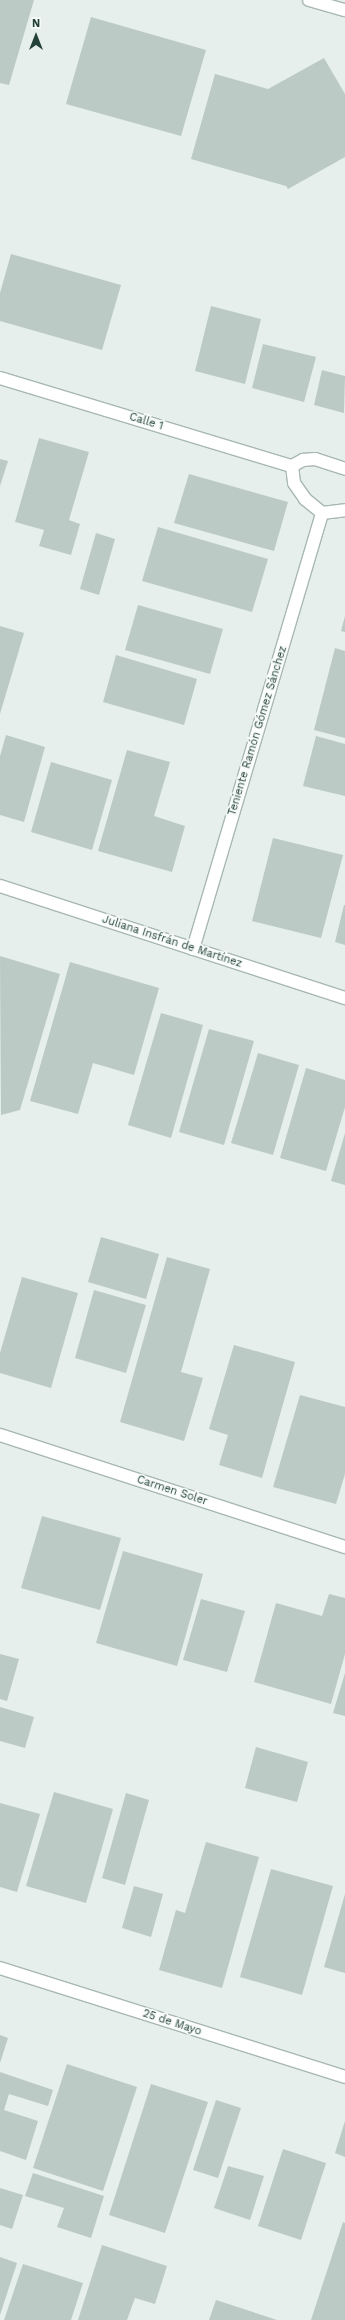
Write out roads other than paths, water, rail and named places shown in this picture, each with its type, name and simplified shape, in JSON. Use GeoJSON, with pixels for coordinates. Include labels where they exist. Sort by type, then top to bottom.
{"type":"FeatureCollection","features":[{"type":"Feature","properties":{"kind":"street"},"geometry":{"type":"LineString","coordinates":[[309,0],[345,10]]}},
{"type":"Feature","properties":{"kind":"street","name":"Calle 1"},"geometry":{"type":"LineString","coordinates":[[0,378],[292,466]]}},
{"type":"Feature","properties":{"kind":"street"},"geometry":{"type":"LineString","coordinates":[[345,468],[315,459],[303,460],[292,466],[292,475],[299,492],[322,513],[345,510]]}},
{"type":"Feature","properties":{"kind":"street","name":"Teniente Ramón Gómez Sánchez"},"geometry":{"type":"LineString","coordinates":[[193,949],[322,513]]}},
{"type":"Feature","properties":{"kind":"street","name":"Juliana Insfrán de Martínez"},"geometry":{"type":"LineString","coordinates":[[0,886],[345,998]]}},
{"type":"Feature","properties":{"kind":"street","name":"Carmen Soler"},"geometry":{"type":"LineString","coordinates":[[0,1435],[345,1547]]}},
{"type":"Feature","properties":{"kind":"street","name":"25 de Mayo"},"geometry":{"type":"LineString","coordinates":[[0,1968],[345,2077]]}}]}
